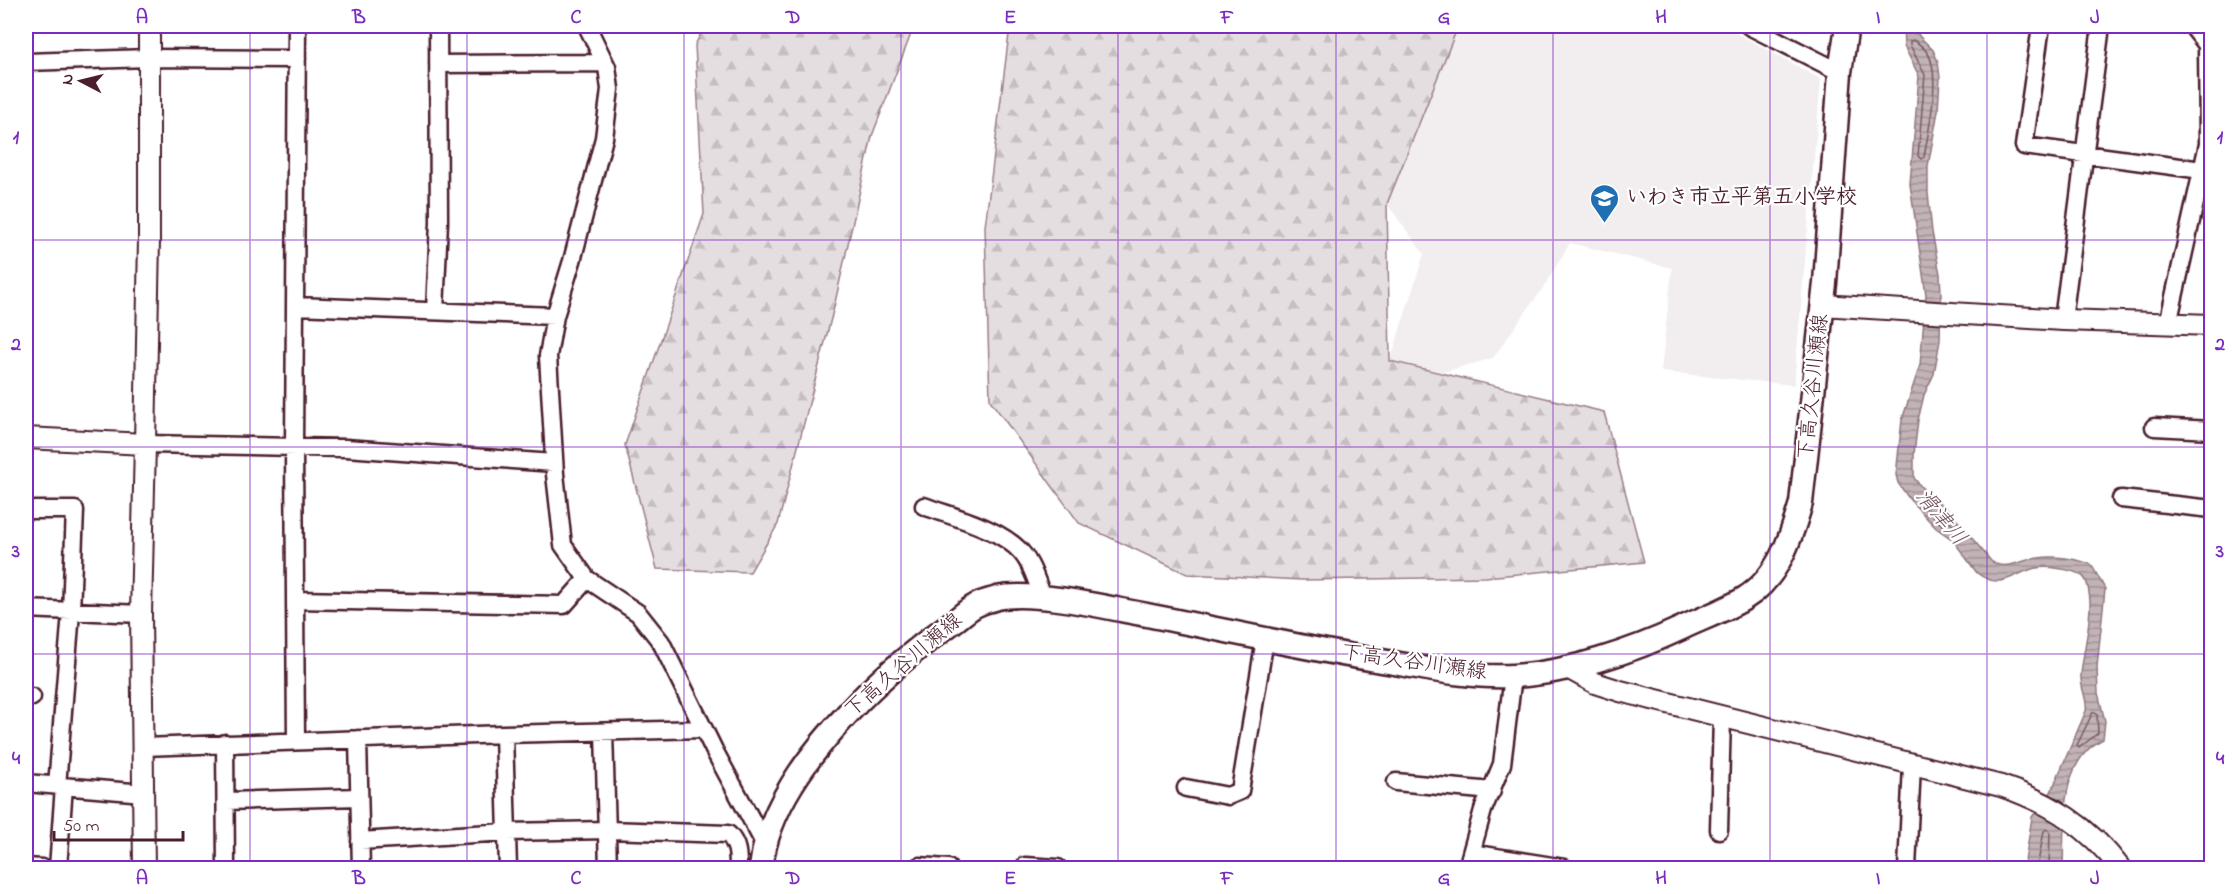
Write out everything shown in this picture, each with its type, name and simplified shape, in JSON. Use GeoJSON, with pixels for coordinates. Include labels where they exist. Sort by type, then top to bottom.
{"type":"FeatureCollection","features":[{"type":"Feature","properties":{"kind":"main road","name":"下高久谷川瀬線"},"geometry":{"type":"LineString","coordinates":[[761,868],[764,843],[775,815],[798,776],[831,731],[860,700],[936,635],[978,604],[1000,597],[1042,598],[1105,608],[1449,672],[1513,676],[1566,668],[1606,657],[1669,634],[1745,598],[1764,584],[1778,564],[1795,526],[1801,503],[1822,305],[1840,72],[1847,26]]}},
{"type":"Feature","properties":{"kind":"street"},"geometry":{"type":"LineString","coordinates":[[144,868],[141,614],[150,240],[149,26]]}},
{"type":"Feature","properties":{"kind":"street"},"geometry":{"type":"LineString","coordinates":[[296,741],[294,447],[297,26]]}},
{"type":"Feature","properties":{"kind":"street"},"geometry":{"type":"LineString","coordinates":[[435,311],[439,222],[438,26]]}},
{"type":"Feature","properties":{"kind":"street"},"geometry":{"type":"LineString","coordinates":[[587,26],[605,63],[610,89],[604,138],[555,316],[548,356],[554,463],[563,545],[587,579],[638,614],[661,642],[764,843]]}},
{"type":"Feature","properties":{"kind":"street"},"geometry":{"type":"LineString","coordinates":[[1749,26],[1840,72]]}},
{"type":"Feature","properties":{"kind":"street"},"geometry":{"type":"LineString","coordinates":[[2041,26],[2024,146],[2202,170]]}},
{"type":"Feature","properties":{"kind":"street"},"geometry":{"type":"LineString","coordinates":[[2063,320],[2101,26]]}},
{"type":"Feature","properties":{"kind":"street"},"geometry":{"type":"LineString","coordinates":[[2168,324],[2208,144],[2209,46],[2192,26]]}},
{"type":"Feature","properties":{"kind":"street"},"geometry":{"type":"LineString","coordinates":[[26,62],[149,57],[297,59]]}},
{"type":"Feature","properties":{"kind":"street"},"geometry":{"type":"LineString","coordinates":[[438,64],[605,63]]}},
{"type":"Feature","properties":{"kind":"street"},"geometry":{"type":"LineString","coordinates":[[1822,305],[2063,320],[2211,325]]}},
{"type":"Feature","properties":{"kind":"street"},"geometry":{"type":"LineString","coordinates":[[296,306],[555,316]]}},
{"type":"Feature","properties":{"kind":"street"},"geometry":{"type":"LineString","coordinates":[[2154,427],[2211,430]]}},
{"type":"Feature","properties":{"kind":"street"},"geometry":{"type":"LineString","coordinates":[[26,438],[145,444],[346,448],[554,463]]}},
{"type":"Feature","properties":{"kind":"street"},"geometry":{"type":"LineString","coordinates":[[2121,500],[2211,509]]}},
{"type":"Feature","properties":{"kind":"street"},"geometry":{"type":"LineString","coordinates":[[924,506],[982,528],[1003,538],[1021,552],[1030,566],[1042,598]]}},
{"type":"Feature","properties":{"kind":"street"},"geometry":{"type":"LineString","coordinates":[[26,510],[75,510],[60,786],[58,868]]}},
{"type":"Feature","properties":{"kind":"street"},"geometry":{"type":"LineString","coordinates":[[294,600],[564,605],[587,579]]}},
{"type":"Feature","properties":{"kind":"street"},"geometry":{"type":"LineString","coordinates":[[26,609],[141,614]]}},
{"type":"Feature","properties":{"kind":"street"},"geometry":{"type":"LineString","coordinates":[[1186,788],[1228,796],[1240,791],[1265,639]]}},
{"type":"Feature","properties":{"kind":"street"},"geometry":{"type":"LineString","coordinates":[[1566,668],[1595,683],[1620,691],[2001,786],[2035,797],[2067,816],[2086,832],[2120,868]]}},
{"type":"Feature","properties":{"kind":"street"},"geometry":{"type":"LineString","coordinates":[[1513,676],[1502,764],[1483,810],[1469,861],[1566,868]]}},
{"type":"Feature","properties":{"kind":"street"},"geometry":{"type":"LineString","coordinates":[[1719,830],[1722,717]]}},
{"type":"Feature","properties":{"kind":"street"},"geometry":{"type":"LineString","coordinates":[[143,747],[704,729]]}},
{"type":"Feature","properties":{"kind":"street"},"geometry":{"type":"LineString","coordinates":[[604,732],[608,868]]}},
{"type":"Feature","properties":{"kind":"street"},"geometry":{"type":"LineString","coordinates":[[504,734],[508,868]]}},
{"type":"Feature","properties":{"kind":"street"},"geometry":{"type":"LineString","coordinates":[[358,739],[361,868]]}},
{"type":"Feature","properties":{"kind":"street"},"geometry":{"type":"LineString","coordinates":[[225,743],[226,868]]}},
{"type":"Feature","properties":{"kind":"street"},"geometry":{"type":"LineString","coordinates":[[1907,868],[1912,765]]}},
{"type":"Feature","properties":{"kind":"street"},"geometry":{"type":"LineString","coordinates":[[1396,782],[1492,791]]}},
{"type":"Feature","properties":{"kind":"street"},"geometry":{"type":"LineString","coordinates":[[26,783],[144,793]]}},
{"type":"Feature","properties":{"kind":"street"},"geometry":{"type":"LineString","coordinates":[[226,801],[359,797]]}},
{"type":"Feature","properties":{"kind":"street"},"geometry":{"type":"LineString","coordinates":[[360,841],[507,832],[608,831],[728,834],[734,840],[738,852],[738,868]]}},
{"type":"Feature","properties":{"kind":"street"},"geometry":{"type":"LineString","coordinates":[[919,866],[948,868]]}},
{"type":"Feature","properties":{"kind":"street"},"geometry":{"type":"LineString","coordinates":[[1025,868],[1025,866],[1058,868]]}},
{"type":"Feature","properties":{"kind":"street"},"geometry":{"type":"LineString","coordinates":[[26,867],[42,868]]}},
{"type":"Feature","properties":{"kind":"shaded area","name":"いわき市立平第五小学校"},"geometry":{"type":"Polygon","coordinates":[[[1456,26],[1723,26],[1821,79],[1794,385],[1661,372],[1672,268],[1570,243],[1545,285],[1493,358],[1430,376],[1390,361],[1424,254],[1387,204],[1403,149],[1456,26]]]}},
{"type":"Feature","properties":{"kind":"green space"},"geometry":{"type":"Polygon","coordinates":[[[705,26],[914,26],[872,136],[834,307],[778,524],[750,572],[657,569],[625,445],[704,214],[695,45],[705,26]]]}},
{"type":"Feature","properties":{"kind":"green space"},"geometry":{"type":"Polygon","coordinates":[[[1010,26],[1458,26],[1387,204],[1390,361],[1604,412],[1644,562],[1486,577],[1302,580],[1187,574],[1079,523],[990,400],[985,227],[1010,26]]]}},
{"type":"Feature","properties":{"kind":"water","name":"滑津川"},"geometry":{"type":"Polygon","coordinates":[[[1903,26],[1916,26],[1919,36],[1933,50],[1938,62],[1940,78],[1938,111],[1928,166],[1928,193],[1940,274],[1940,340],[1934,374],[1924,395],[1918,420],[1914,478],[1928,495],[1947,508],[1991,561],[2008,565],[2045,557],[2078,560],[2091,564],[2105,589],[2097,667],[2098,693],[2105,721],[2103,739],[2088,749],[2071,779],[2064,815],[2063,868],[2024,868],[2032,817],[2051,792],[2086,711],[2081,675],[2090,610],[2086,581],[2076,573],[2044,567],[2032,569],[2005,580],[1992,581],[1985,578],[1977,573],[1953,540],[1936,528],[1910,500],[1898,483],[1896,475],[1902,420],[1920,365],[1926,295],[1910,184],[1919,76],[1904,46],[1903,26]]]}},
{"type":"Feature","properties":{"kind":"place","name":"いわき市立平第五小学校"},"geometry":{"type":"Point","coordinates":[1605,224]}}]}
